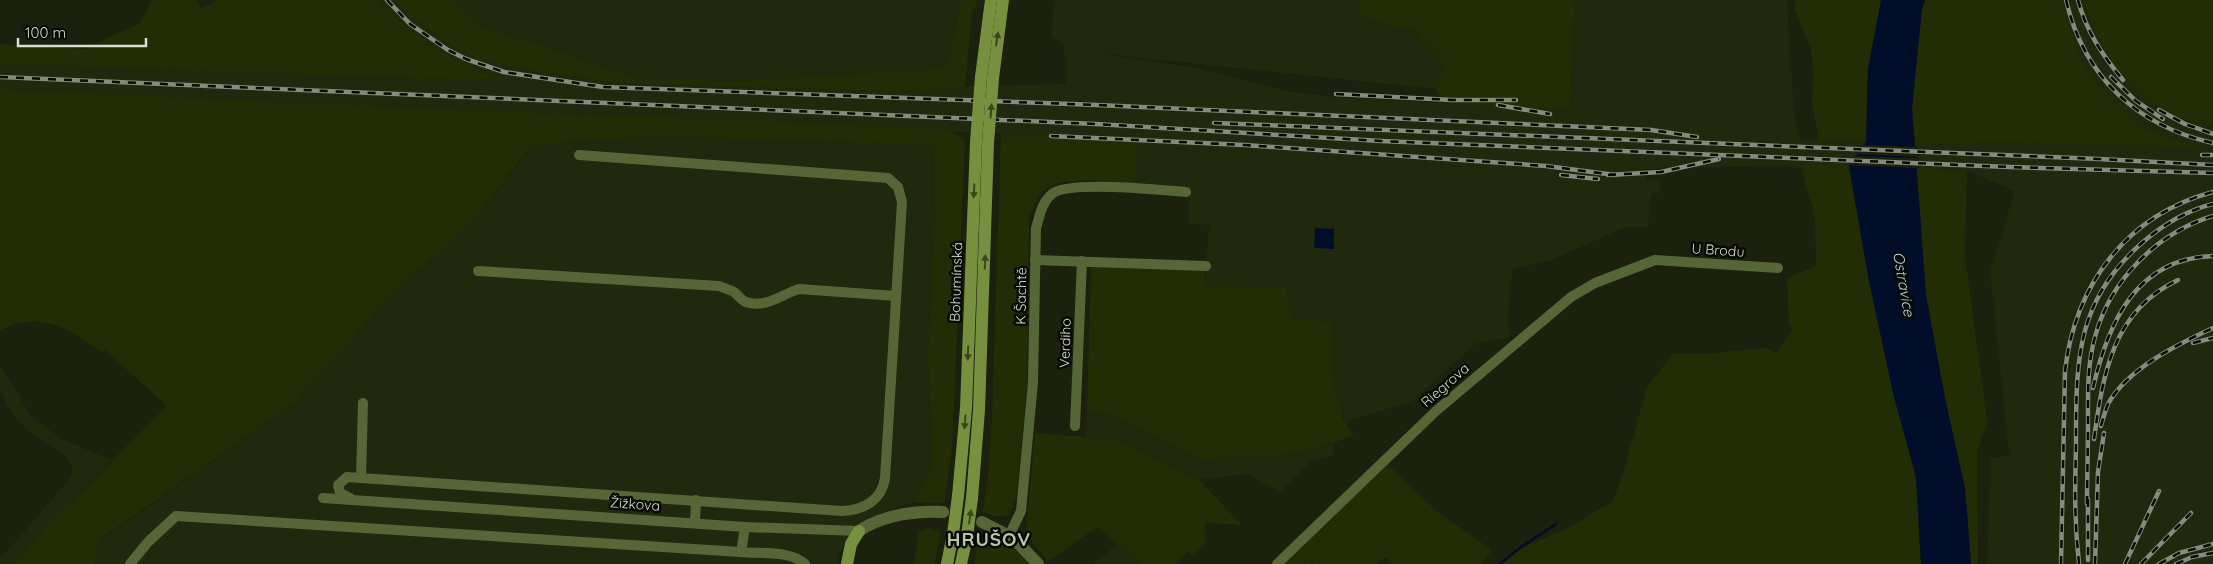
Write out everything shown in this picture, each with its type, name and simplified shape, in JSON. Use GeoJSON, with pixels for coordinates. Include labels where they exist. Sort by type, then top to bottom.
{"type":"FeatureCollection","features":[{"type":"Feature","properties":{"kind":"main road","name":"Bohumínská"},"geometry":{"type":"LineString","coordinates":[[947,564],[958,496],[966,408],[991,0]]}},
{"type":"Feature","properties":{"kind":"main road","name":"Bohumínská"},"geometry":{"type":"LineString","coordinates":[[987,78],[1004,0]]}},
{"type":"Feature","properties":{"kind":"main road","name":"Bohumínská"},"geometry":{"type":"LineString","coordinates":[[961,564],[972,498],[979,401],[982,143]]}},
{"type":"Feature","properties":{"kind":"main road"},"geometry":{"type":"LineString","coordinates":[[847,564],[851,544],[859,531]]}},
{"type":"Feature","properties":{"kind":"street"},"geometry":{"type":"LineString","coordinates":[[362,501],[342,495],[338,487],[344,478],[842,510],[862,507],[876,499],[882,489],[885,478],[902,202],[898,187],[888,178],[579,155]]}},
{"type":"Feature","properties":{"kind":"street","name":"K Šachtě"},"geometry":{"type":"LineString","coordinates":[[1009,536],[1020,516],[1022,505],[1033,382],[1036,228],[1043,204],[1053,192],[1078,186],[1186,192]]}},
{"type":"Feature","properties":{"kind":"street"},"geometry":{"type":"LineString","coordinates":[[1036,260],[1206,266]]}},
{"type":"Feature","properties":{"kind":"street","name":"U Brodu"},"geometry":{"type":"LineString","coordinates":[[1655,260],[1778,268]]}},
{"type":"Feature","properties":{"kind":"street","name":"Riegrova"},"geometry":{"type":"LineString","coordinates":[[1277,564],[1436,411],[1571,296],[1595,283],[1655,260]]}},
{"type":"Feature","properties":{"kind":"street","name":"Verdiho"},"geometry":{"type":"LineString","coordinates":[[1075,426],[1082,262]]}},
{"type":"Feature","properties":{"kind":"street"},"geometry":{"type":"LineString","coordinates":[[478,271],[719,286],[733,291],[744,302],[757,304],[776,300],[788,292],[799,289],[896,296]]}},
{"type":"Feature","properties":{"kind":"street"},"geometry":{"type":"LineString","coordinates":[[361,478],[363,403]]}},
{"type":"Feature","properties":{"kind":"street","name":"Žižkova"},"geometry":{"type":"LineString","coordinates":[[323,498],[695,522],[745,527],[859,531],[873,523],[909,514],[943,512]]}},
{"type":"Feature","properties":{"kind":"street"},"geometry":{"type":"LineString","coordinates":[[695,522],[696,500]]}},
{"type":"Feature","properties":{"kind":"street"},"geometry":{"type":"LineString","coordinates":[[130,564],[148,542],[176,516],[787,555],[797,558],[805,564]]}},
{"type":"Feature","properties":{"kind":"street"},"geometry":{"type":"LineString","coordinates":[[982,522],[1009,536],[1038,564]]}},
{"type":"Feature","properties":{"kind":"street"},"geometry":{"type":"LineString","coordinates":[[742,552],[745,527]]}},
{"type":"Feature","properties":{"kind":"shaded area"},"geometry":{"type":"Polygon","coordinates":[[[152,0],[196,0],[202,9],[216,0],[379,0],[405,26],[434,47],[465,64],[499,77],[478,80],[419,79],[0,64],[0,44],[84,49],[140,23],[152,0]]]}},
{"type":"Feature","properties":{"kind":"shaded area"},"geometry":{"type":"Polygon","coordinates":[[[379,0],[395,0],[414,19],[432,33],[503,66],[618,83],[923,92],[972,86],[1066,84],[1064,44],[1051,36],[1055,0],[1360,0],[1360,14],[1394,28],[1411,28],[1447,64],[1436,89],[1096,53],[1197,68],[1286,91],[1333,97],[1570,110],[1575,0],[1787,0],[1794,115],[1801,140],[1915,144],[2028,143],[2200,147],[2139,126],[2105,94],[2081,60],[2061,0],[2084,0],[2089,17],[2173,114],[2213,125],[2213,564],[1987,564],[1991,457],[2009,456],[1990,270],[2015,191],[1967,171],[1772,166],[1647,169],[1646,179],[1661,180],[1660,193],[1651,193],[1648,227],[1626,227],[1549,261],[1513,269],[1507,324],[1511,331],[1509,338],[1476,343],[1412,401],[1345,422],[1339,396],[1334,390],[1333,322],[1295,318],[1291,312],[1286,288],[1205,285],[1209,225],[1189,224],[1188,186],[1134,184],[1137,136],[1001,134],[657,116],[519,112],[0,89],[0,64],[419,79],[478,80],[498,77],[464,64],[426,42],[406,28],[379,0]]]}},
{"type":"Feature","properties":{"kind":"shaded area"},"geometry":{"type":"Polygon","coordinates":[[[395,0],[454,0],[486,29],[534,42],[634,78],[734,81],[947,68],[961,0],[977,0],[976,8],[972,10],[965,87],[923,92],[618,83],[503,66],[468,54],[451,45],[414,19],[395,0]]]}},
{"type":"Feature","properties":{"kind":"shaded area"},"geometry":{"type":"Polygon","coordinates":[[[454,0],[961,0],[947,68],[734,81],[634,78],[534,42],[486,29],[454,0]]]}},
{"type":"Feature","properties":{"kind":"shaded area"},"geometry":{"type":"Polygon","coordinates":[[[1360,0],[1575,0],[1570,110],[1444,103],[1436,89],[1446,64],[1411,28],[1394,28],[1359,14],[1360,0]]]}},
{"type":"Feature","properties":{"kind":"shaded area"},"geometry":{"type":"Polygon","coordinates":[[[1795,0],[1881,0],[1868,69],[1866,142],[1819,141],[1812,103],[1814,74],[1811,48],[1795,11],[1795,0]]]}},
{"type":"Feature","properties":{"kind":"shaded area"},"geometry":{"type":"Polygon","coordinates":[[[1925,0],[2061,0],[2081,60],[2105,94],[2139,126],[2202,148],[2028,143],[1915,144],[1912,108],[1922,9],[1925,0]]]}},
{"type":"Feature","properties":{"kind":"shaded area"},"geometry":{"type":"Polygon","coordinates":[[[2084,0],[2213,0],[2213,125],[2172,114],[2156,104],[2128,80],[2106,51],[2089,17],[2084,0]]]}},
{"type":"Feature","properties":{"kind":"shaded area"},"geometry":{"type":"Polygon","coordinates":[[[0,89],[950,130],[965,142],[952,449],[944,503],[914,502],[932,465],[928,355],[933,243],[934,145],[665,137],[582,141],[531,146],[477,217],[386,301],[294,403],[98,541],[94,564],[14,564],[44,529],[167,406],[105,350],[102,352],[64,328],[44,322],[28,322],[6,327],[0,331],[0,89]]]}},
{"type":"Feature","properties":{"kind":"shaded area"},"geometry":{"type":"Polygon","coordinates":[[[1001,134],[1138,136],[1134,184],[1088,180],[1053,185],[1040,196],[1029,216],[1027,386],[1016,499],[1009,515],[997,517],[983,512],[992,416],[1001,134]]]}},
{"type":"Feature","properties":{"kind":"shaded area"},"geometry":{"type":"Polygon","coordinates":[[[665,137],[934,145],[933,243],[928,355],[932,465],[914,502],[882,512],[852,530],[838,556],[839,564],[94,564],[98,542],[294,403],[386,301],[477,217],[532,146],[582,141],[665,137]]]}},
{"type":"Feature","properties":{"kind":"shaded area"},"geometry":{"type":"Polygon","coordinates":[[[1801,166],[1849,166],[1868,276],[1893,393],[1916,477],[1921,564],[1502,564],[1513,552],[1568,528],[1613,501],[1624,470],[1647,387],[1673,354],[1704,354],[1765,348],[1776,353],[1793,329],[1789,324],[1787,278],[1816,266],[1815,217],[1801,166]]]}},
{"type":"Feature","properties":{"kind":"shaded area"},"geometry":{"type":"Polygon","coordinates":[[[1917,169],[1967,171],[1965,256],[1987,420],[1977,453],[1978,564],[1971,564],[1965,488],[1945,398],[1926,295],[1917,169]]]}},
{"type":"Feature","properties":{"kind":"shaded area"},"geometry":{"type":"Polygon","coordinates":[[[1091,264],[1205,269],[1205,285],[1286,288],[1291,312],[1295,318],[1333,322],[1334,390],[1339,396],[1343,419],[1354,435],[1293,454],[1203,460],[1105,413],[1087,414],[1091,264]]]}},
{"type":"Feature","properties":{"kind":"shaded area"},"geometry":{"type":"Polygon","coordinates":[[[0,365],[33,419],[64,440],[112,460],[44,529],[14,564],[0,564],[0,559],[68,481],[73,471],[69,459],[33,434],[17,419],[0,392],[0,365]]]}},
{"type":"Feature","properties":{"kind":"shaded area"},"geometry":{"type":"Polygon","coordinates":[[[1105,413],[1203,460],[1293,454],[1333,443],[1334,455],[1310,462],[1280,492],[1247,474],[1199,480],[1115,439],[1086,437],[1087,414],[1105,413]]]}},
{"type":"Feature","properties":{"kind":"shaded area"},"geometry":{"type":"Polygon","coordinates":[[[1035,433],[1115,439],[1199,480],[1242,525],[1205,523],[1206,543],[1193,556],[1188,552],[1175,564],[1141,564],[1097,527],[1048,562],[1026,534],[1035,433]]]}},
{"type":"Feature","properties":{"kind":"shaded area"},"geometry":{"type":"Polygon","coordinates":[[[1388,465],[1439,513],[1492,550],[1482,564],[1393,564],[1385,557],[1377,564],[1314,564],[1312,562],[1310,564],[1284,564],[1388,465]]]}},
{"type":"Feature","properties":{"kind":"shaded area"},"geometry":{"type":"Polygon","coordinates":[[[928,528],[940,532],[935,564],[914,564],[919,532],[928,528]]]}},
{"type":"Feature","properties":{"kind":"shaded area"},"geometry":{"type":"Polygon","coordinates":[[[979,535],[1001,540],[1030,564],[974,564],[979,535]]]}},
{"type":"Feature","properties":{"kind":"shaded area"},"geometry":{"type":"Polygon","coordinates":[[[1118,544],[1141,564],[1093,564],[1118,544]]]}},
{"type":"Feature","properties":{"kind":"water","name":"Ostravice"},"geometry":{"type":"Polygon","coordinates":[[[1881,0],[1925,0],[1922,9],[1912,108],[1926,295],[1945,398],[1965,488],[1971,564],[1921,564],[1916,477],[1893,393],[1868,276],[1849,166],[1866,142],[1868,69],[1881,0]]]}},
{"type":"Feature","properties":{"kind":"water"},"geometry":{"type":"Polygon","coordinates":[[[1315,228],[1334,229],[1334,249],[1314,248],[1315,228]]]}},
{"type":"Feature","properties":{"kind":"pier"},"geometry":{"type":"Polygon","coordinates":[[[1861,145],[1918,147],[1919,157],[1855,154],[1861,145]]]}},
{"type":"Feature","properties":{"kind":"pier"},"geometry":{"type":"Polygon","coordinates":[[[1854,156],[1919,158],[1920,168],[1847,165],[1854,156]]]}},
{"type":"Feature","properties":{"kind":"waterway"},"geometry":{"type":"LineString","coordinates":[[1500,564],[1521,547],[1556,524]]}},
{"type":"Feature","properties":{"kind":"railway"},"geometry":{"type":"LineString","coordinates":[[387,0],[410,24],[448,50],[466,59],[504,72],[603,87],[1097,105],[1651,130],[1697,137]]}},
{"type":"Feature","properties":{"kind":"railway"},"geometry":{"type":"LineString","coordinates":[[2066,0],[2074,28],[2086,52],[2100,75],[2118,94],[2138,111],[2160,124],[2186,135],[2213,143]]}},
{"type":"Feature","properties":{"kind":"railway"},"geometry":{"type":"LineString","coordinates":[[2078,0],[2096,43],[2123,80]]}},
{"type":"Feature","properties":{"kind":"railway"},"geometry":{"type":"LineString","coordinates":[[0,77],[1096,124],[1381,141],[2009,167],[2213,173]]}},
{"type":"Feature","properties":{"kind":"railway"},"geometry":{"type":"LineString","coordinates":[[2111,77],[2136,101],[2163,119]]}},
{"type":"Feature","properties":{"kind":"railway"},"geometry":{"type":"LineString","coordinates":[[1336,94],[1452,100],[1516,100]]}},
{"type":"Feature","properties":{"kind":"railway"},"geometry":{"type":"LineString","coordinates":[[1498,105],[1550,114]]}},
{"type":"Feature","properties":{"kind":"railway"},"geometry":{"type":"LineString","coordinates":[[2159,110],[2185,124],[2213,134]]}},
{"type":"Feature","properties":{"kind":"railway"},"geometry":{"type":"LineString","coordinates":[[1214,123],[2213,165]]}},
{"type":"Feature","properties":{"kind":"railway"},"geometry":{"type":"LineString","coordinates":[[1051,136],[1245,145],[1546,166],[1615,175]]}},
{"type":"Feature","properties":{"kind":"railway"},"geometry":{"type":"LineString","coordinates":[[2202,155],[2213,155]]}},
{"type":"Feature","properties":{"kind":"railway"},"geometry":{"type":"LineString","coordinates":[[1608,175],[1661,172],[1719,159]]}},
{"type":"Feature","properties":{"kind":"railway"},"geometry":{"type":"LineString","coordinates":[[1561,175],[1598,179]]}},
{"type":"Feature","properties":{"kind":"railway"},"geometry":{"type":"LineString","coordinates":[[2061,564],[2065,371],[2071,339],[2080,310],[2094,282],[2110,257],[2131,236],[2155,217],[2182,203],[2213,192]]}},
{"type":"Feature","properties":{"kind":"railway"},"geometry":{"type":"LineString","coordinates":[[2079,564],[2075,501],[2077,382],[2085,332],[2093,308],[2105,285],[2121,264],[2143,242],[2176,219],[2194,210],[2213,204]]}},
{"type":"Feature","properties":{"kind":"railway"},"geometry":{"type":"LineString","coordinates":[[2087,504],[2089,369],[2092,348],[2102,316],[2124,278],[2155,247],[2173,234],[2213,216]]}},
{"type":"Feature","properties":{"kind":"railway"},"geometry":{"type":"LineString","coordinates":[[2093,388],[2107,340],[2117,318],[2130,298],[2145,282],[2164,268],[2186,260],[2213,256]]}},
{"type":"Feature","properties":{"kind":"railway"},"geometry":{"type":"LineString","coordinates":[[2094,439],[2107,369],[2125,327],[2138,309],[2156,293],[2178,280]]}},
{"type":"Feature","properties":{"kind":"railway"},"geometry":{"type":"LineString","coordinates":[[2101,426],[2108,404],[2117,391],[2140,369],[2169,350],[2213,328]]}},
{"type":"Feature","properties":{"kind":"railway"},"geometry":{"type":"LineString","coordinates":[[2193,343],[2213,338]]}},
{"type":"Feature","properties":{"kind":"railway"},"geometry":{"type":"LineString","coordinates":[[2095,564],[2098,472],[2104,433]]}},
{"type":"Feature","properties":{"kind":"railway"},"geometry":{"type":"LineString","coordinates":[[2125,564],[2159,491]]}},
{"type":"Feature","properties":{"kind":"railway"},"geometry":{"type":"LineString","coordinates":[[2088,499],[2088,560]]}},
{"type":"Feature","properties":{"kind":"railway"},"geometry":{"type":"LineString","coordinates":[[2141,564],[2191,513]]}},
{"type":"Feature","properties":{"kind":"railway"},"geometry":{"type":"LineString","coordinates":[[2159,564],[2179,553],[2213,544]]}},
{"type":"Feature","properties":{"kind":"railway"},"geometry":{"type":"LineString","coordinates":[[2176,564],[2192,557],[2213,553]]}},
{"type":"Feature","properties":{"kind":"district","name":"HRUŠOV"},"geometry":{"type":"Point","coordinates":[989,539]}}]}
